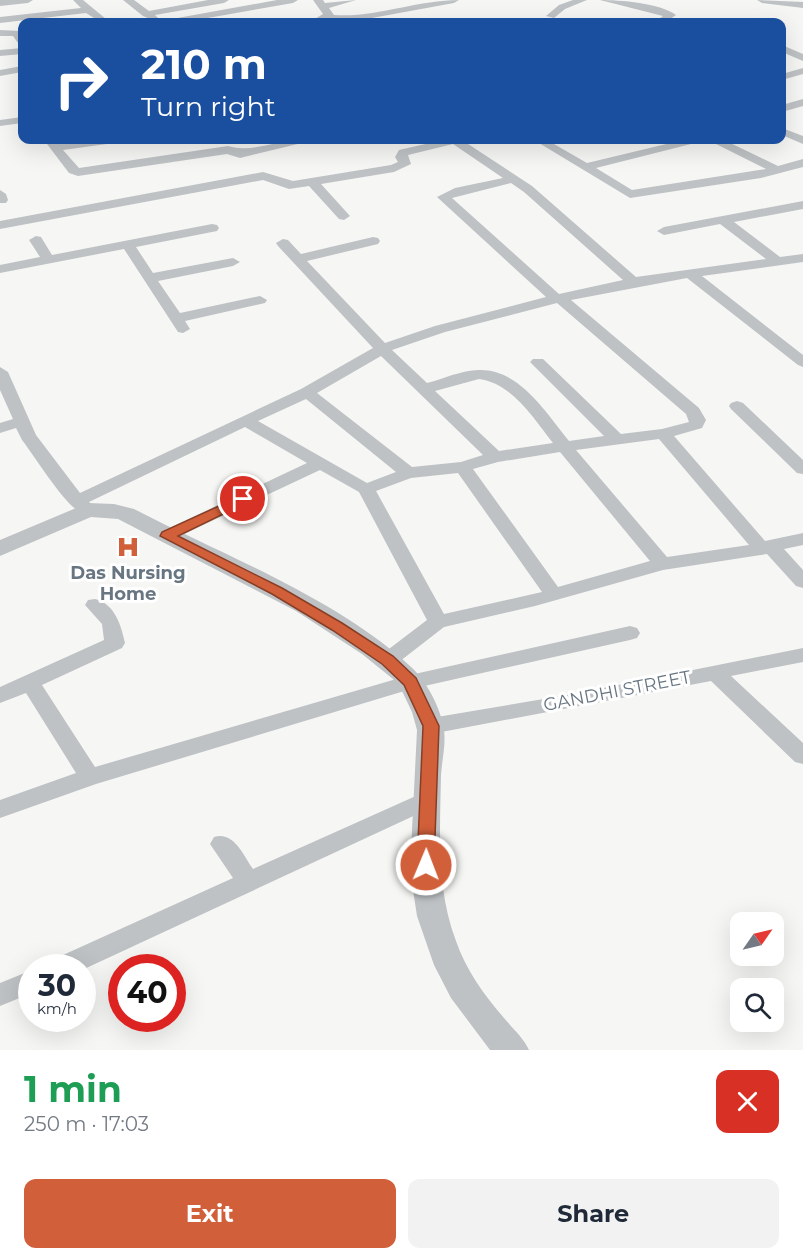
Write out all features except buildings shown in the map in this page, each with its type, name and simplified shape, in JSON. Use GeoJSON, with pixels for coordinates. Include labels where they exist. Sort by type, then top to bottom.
{"type":"FeatureCollection","features":[{"type":"Feature","properties":{"kind":"street"},"geometry":{"type":"LineString","coordinates":[[0,3],[28,0]]}},
{"type":"Feature","properties":{"kind":"street"},"geometry":{"type":"LineString","coordinates":[[78,0],[100,18]]}},
{"type":"Feature","properties":{"kind":"street"},"geometry":{"type":"LineString","coordinates":[[128,0],[152,18]]}},
{"type":"Feature","properties":{"kind":"street"},"geometry":{"type":"LineString","coordinates":[[146,14],[224,0]]}},
{"type":"Feature","properties":{"kind":"street"},"geometry":{"type":"LineString","coordinates":[[194,18],[293,0]]}},
{"type":"Feature","properties":{"kind":"street"},"geometry":{"type":"LineString","coordinates":[[321,3],[351,0]]}},
{"type":"Feature","properties":{"kind":"street"},"geometry":{"type":"LineString","coordinates":[[412,0],[425,7]]}},
{"type":"Feature","properties":{"kind":"street"},"geometry":{"type":"LineString","coordinates":[[386,18],[454,0]]}},
{"type":"Feature","properties":{"kind":"street"},"geometry":{"type":"LineString","coordinates":[[551,16],[562,7],[582,0]]}},
{"type":"Feature","properties":{"kind":"street"},"geometry":{"type":"LineString","coordinates":[[605,0],[671,15],[666,18]]}},
{"type":"Feature","properties":{"kind":"street"},"geometry":{"type":"LineString","coordinates":[[762,0],[803,5]]}},
{"type":"Feature","properties":{"kind":"street"},"geometry":{"type":"LineString","coordinates":[[321,3],[328,11],[327,17],[332,18]]}},
{"type":"Feature","properties":{"kind":"street"},"geometry":{"type":"LineString","coordinates":[[0,20],[88,10]]}},
{"type":"Feature","properties":{"kind":"street"},"geometry":{"type":"LineString","coordinates":[[0,33],[16,33],[18,36]]}},
{"type":"Feature","properties":{"kind":"street"},"geometry":{"type":"LineString","coordinates":[[786,50],[803,58]]}},
{"type":"Feature","properties":{"kind":"street"},"geometry":{"type":"LineString","coordinates":[[0,53],[18,51]]}},
{"type":"Feature","properties":{"kind":"street"},"geometry":{"type":"LineString","coordinates":[[0,73],[18,70]]}},
{"type":"Feature","properties":{"kind":"street"},"geometry":{"type":"LineString","coordinates":[[786,75],[803,70]]}},
{"type":"Feature","properties":{"kind":"street"},"geometry":{"type":"LineString","coordinates":[[0,123],[18,121]]}},
{"type":"Feature","properties":{"kind":"street"},"geometry":{"type":"LineString","coordinates":[[786,133],[803,140]]}},
{"type":"Feature","properties":{"kind":"street"},"geometry":{"type":"LineString","coordinates":[[54,144],[73,170],[78,172],[220,151],[230,151],[238,155],[285,144]]}},
{"type":"Feature","properties":{"kind":"street"},"geometry":{"type":"LineString","coordinates":[[0,225],[263,176],[273,177],[284,185],[394,168],[405,164],[401,157],[404,153],[439,144]]}},
{"type":"Feature","properties":{"kind":"street"},"geometry":{"type":"LineString","coordinates":[[461,144],[514,179],[633,282]]}},
{"type":"Feature","properties":{"kind":"street"},"geometry":{"type":"LineString","coordinates":[[552,144],[630,194],[803,164]]}},
{"type":"Feature","properties":{"kind":"street"},"geometry":{"type":"LineString","coordinates":[[586,167],[679,144]]}},
{"type":"Feature","properties":{"kind":"street"},"geometry":{"type":"LineString","coordinates":[[724,144],[777,170]]}},
{"type":"Feature","properties":{"kind":"street"},"geometry":{"type":"LineString","coordinates":[[366,489],[408,473],[463,467],[495,458],[565,446],[663,434],[696,424],[698,420],[693,411],[558,299],[443,197],[452,192],[514,179]]}},
{"type":"Feature","properties":{"kind":"street"},"geometry":{"type":"LineString","coordinates":[[312,182],[344,216]]}},
{"type":"Feature","properties":{"kind":"street"},"geometry":{"type":"LineString","coordinates":[[664,231],[802,206]]}},
{"type":"Feature","properties":{"kind":"street"},"geometry":{"type":"LineString","coordinates":[[723,220],[777,261]]}},
{"type":"Feature","properties":{"kind":"street"},"geometry":{"type":"LineString","coordinates":[[298,259],[376,244],[357,227]]}},
{"type":"Feature","properties":{"kind":"street"},"geometry":{"type":"LineString","coordinates":[[0,269],[212,228]]}},
{"type":"Feature","properties":{"kind":"street"},"geometry":{"type":"LineString","coordinates":[[36,240],[48,260]]}},
{"type":"Feature","properties":{"kind":"street"},"geometry":{"type":"LineString","coordinates":[[127,243],[179,323],[260,300]]}},
{"type":"Feature","properties":{"kind":"street"},"geometry":{"type":"LineString","coordinates":[[283,243],[382,349],[495,458]]}},
{"type":"Feature","properties":{"kind":"street"},"geometry":{"type":"LineString","coordinates":[[0,549],[246,421],[307,392],[382,349],[440,329],[633,282],[803,258]]}},
{"type":"Feature","properties":{"kind":"street"},"geometry":{"type":"LineString","coordinates":[[150,278],[233,262]]}},
{"type":"Feature","properties":{"kind":"street"},"geometry":{"type":"LineString","coordinates":[[690,273],[803,362]]}},
{"type":"Feature","properties":{"kind":"street"},"geometry":{"type":"LineString","coordinates":[[538,362],[616,439]]}},
{"type":"Feature","properties":{"kind":"street"},"geometry":{"type":"LineString","coordinates":[[423,389],[469,375],[488,374],[507,382],[565,446],[662,564]]}},
{"type":"Feature","properties":{"kind":"street"},"geometry":{"type":"LineString","coordinates":[[2,384],[28,436],[83,506],[126,514],[277,591],[388,660],[410,682],[431,726],[426,865],[429,894],[444,957],[466,996],[491,1029],[512,1050]]}},
{"type":"Feature","properties":{"kind":"street"},"geometry":{"type":"LineString","coordinates":[[307,392],[408,473]]}},
{"type":"Feature","properties":{"kind":"street"},"geometry":{"type":"LineString","coordinates":[[737,406],[803,469]]}},
{"type":"Feature","properties":{"kind":"street"},"geometry":{"type":"LineString","coordinates":[[246,421],[366,489],[438,622]]}},
{"type":"Feature","properties":{"kind":"street"},"geometry":{"type":"LineString","coordinates":[[0,428],[21,422]]}},
{"type":"Feature","properties":{"kind":"street"},"geometry":{"type":"LineString","coordinates":[[663,434],[766,547],[803,582]]}},
{"type":"Feature","properties":{"kind":"street"},"geometry":{"type":"LineString","coordinates":[[167,536],[320,463]]}},
{"type":"Feature","properties":{"kind":"street"},"geometry":{"type":"LineString","coordinates":[[463,467],[554,595]]}},
{"type":"Feature","properties":{"kind":"street"},"geometry":{"type":"LineString","coordinates":[[388,660],[438,622],[554,595],[662,564],[803,539]]}},
{"type":"Feature","properties":{"kind":"street"},"geometry":{"type":"LineString","coordinates":[[0,696],[115,643],[111,622],[95,605]]}},
{"type":"Feature","properties":{"kind":"street"},"geometry":{"type":"LineString","coordinates":[[0,808],[90,777],[410,682],[630,633]]}},
{"type":"Feature","properties":{"kind":"street","name":"GANDHI STREET"},"geometry":{"type":"LineString","coordinates":[[431,726],[573,701],[803,655]]}},
{"type":"Feature","properties":{"kind":"street"},"geometry":{"type":"LineString","coordinates":[[714,672],[803,756]]}},
{"type":"Feature","properties":{"kind":"street"},"geometry":{"type":"LineString","coordinates":[[30,682],[90,777]]}},
{"type":"Feature","properties":{"kind":"street"},"geometry":{"type":"LineString","coordinates":[[92,954],[427,800]]}},
{"type":"Feature","properties":{"kind":"street"},"geometry":{"type":"LineString","coordinates":[[222,844],[249,883]]}},
{"type":"Feature","properties":{"kind":"street"},"geometry":{"type":"LineString","coordinates":[[0,995],[18,987]]}},
{"type":"Feature","properties":{"kind":"place","name":"Das Nursing Home"},"geometry":{"type":"Point","coordinates":[128,547]}},
{"type":"Feature","properties":{"kind":"route"},"geometry":{"type":"LineString","coordinates":[[243,499],[167,536],[277,591],[337,627],[388,660],[410,682],[431,726],[426,865]]}}]}
